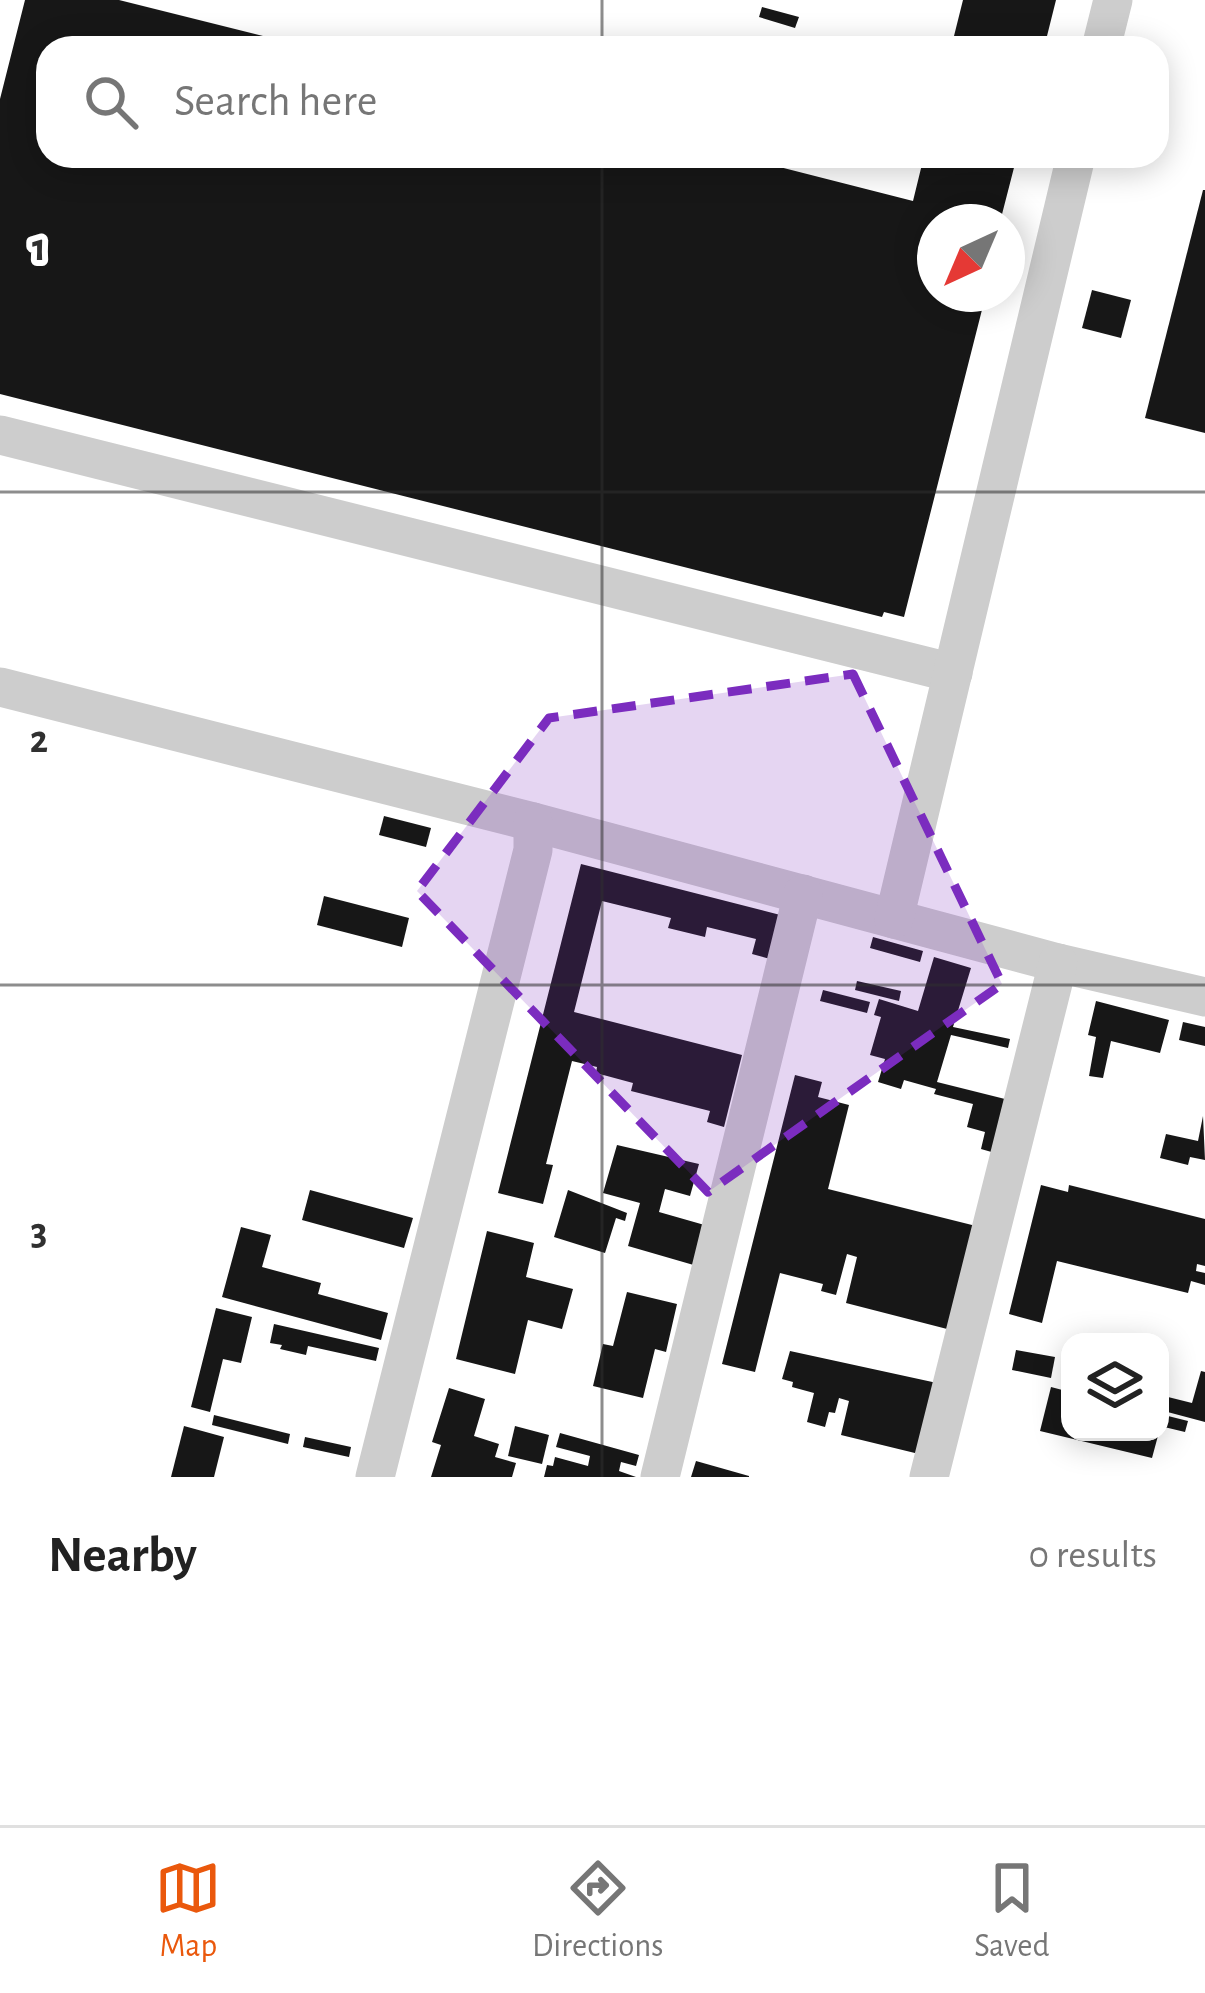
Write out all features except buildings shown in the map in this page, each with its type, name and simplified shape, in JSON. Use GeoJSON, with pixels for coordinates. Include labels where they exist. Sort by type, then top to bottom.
{"type":"FeatureCollection","features":[{"type":"Feature","properties":{"kind":"street"},"geometry":{"type":"LineString","coordinates":[[1104,36],[1113,0]]}},
{"type":"Feature","properties":{"kind":"street"},"geometry":{"type":"LineString","coordinates":[[894,919],[1073,168]]}},
{"type":"Feature","properties":{"kind":"street"},"geometry":{"type":"LineString","coordinates":[[0,435],[953,673]]}},
{"type":"Feature","properties":{"kind":"street"},"geometry":{"type":"LineString","coordinates":[[0,687],[533,822],[1058,963],[1205,997]]}},
{"type":"Feature","properties":{"kind":"street"},"geometry":{"type":"LineString","coordinates":[[375,1477],[533,850],[533,822]]}},
{"type":"Feature","properties":{"kind":"street"},"geometry":{"type":"LineString","coordinates":[[660,1477],[803,894]]}},
{"type":"Feature","properties":{"kind":"street"},"geometry":{"type":"LineString","coordinates":[[929,1477],[1058,963]]}},
{"type":"Feature","properties":{"kind":"highlighted area"},"geometry":{"type":"Polygon","coordinates":[[[853,674],[1002,984],[708,1192],[417,891],[549,718],[853,674]]]}}]}
